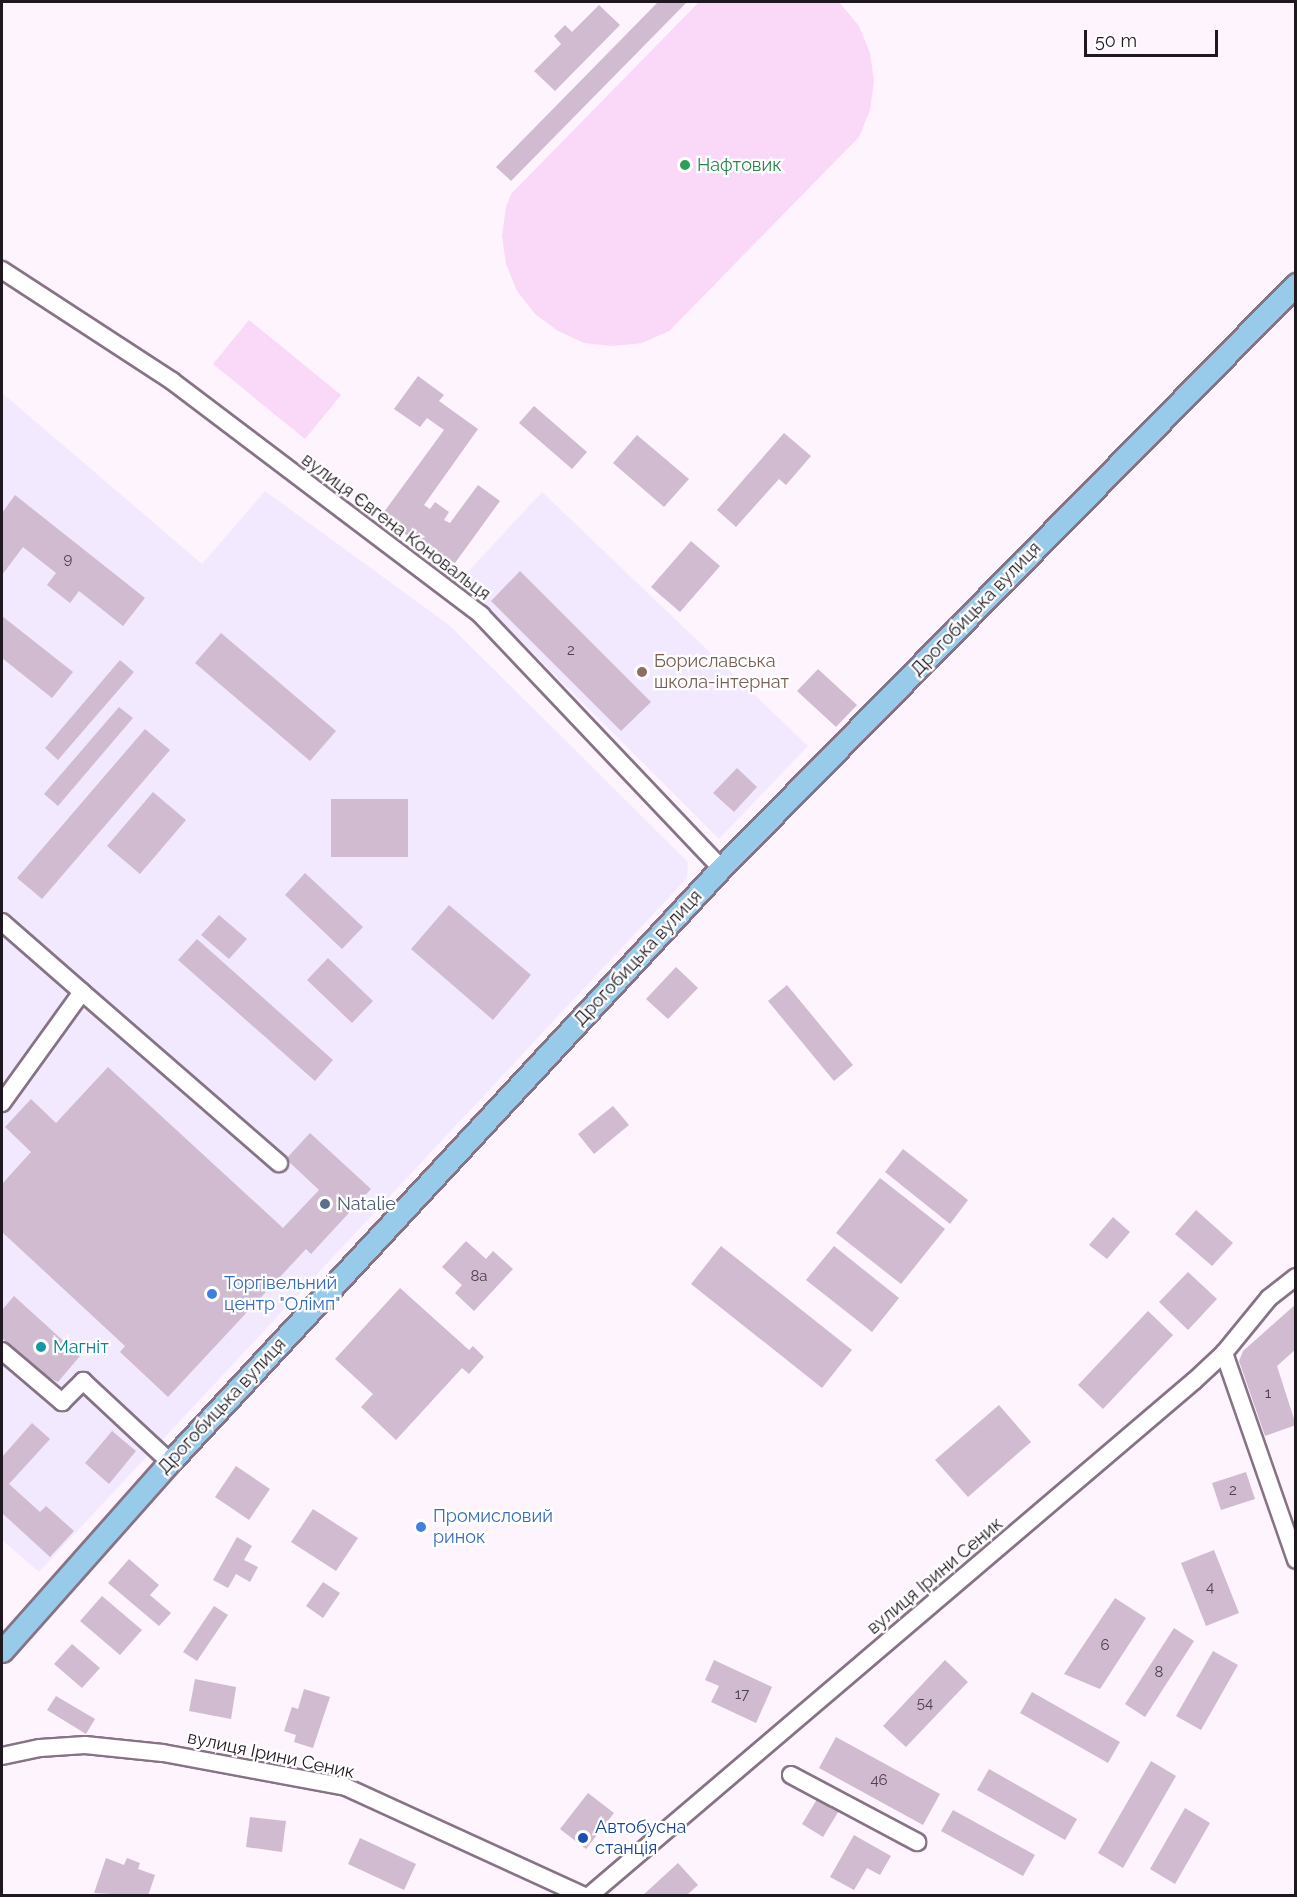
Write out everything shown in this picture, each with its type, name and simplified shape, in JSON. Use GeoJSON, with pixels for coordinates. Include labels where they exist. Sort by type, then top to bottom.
{"type":"FeatureCollection","features":[{"type":"Feature","properties":{"kind":"main road","name":"Дрогобицька вулиця"},"geometry":{"type":"LineString","coordinates":[[2,1651],[170,1462],[722,868],[1296,284]]}},
{"type":"Feature","properties":{"kind":"street","name":"вулиця Євгена Коновальця"},"geometry":{"type":"LineString","coordinates":[[2,270],[172,381],[481,615],[722,868]]}},
{"type":"Feature","properties":{"kind":"street"},"geometry":{"type":"LineString","coordinates":[[2,922],[279,1163]]}},
{"type":"Feature","properties":{"kind":"street"},"geometry":{"type":"LineString","coordinates":[[2,1103],[82,992]]}},
{"type":"Feature","properties":{"kind":"street","name":"вулиця Ірини Сеник"},"geometry":{"type":"LineString","coordinates":[[590,1896],[1224,1353],[1269,1298],[1296,1277]]}},
{"type":"Feature","properties":{"kind":"street"},"geometry":{"type":"LineString","coordinates":[[2,1352],[62,1402],[83,1381],[170,1462]]}},
{"type":"Feature","properties":{"kind":"street"},"geometry":{"type":"LineString","coordinates":[[1224,1353],[1296,1560]]}},
{"type":"Feature","properties":{"kind":"street","name":"вулиця Ірини Сеник"},"geometry":{"type":"LineString","coordinates":[[3,1754],[40,1748],[96,1746],[163,1753],[346,1787],[584,1896]]}},
{"type":"Feature","properties":{"kind":"street"},"geometry":{"type":"LineString","coordinates":[[791,1775],[917,1842]]}},
{"type":"Feature","properties":{"kind":"shaded area","name":"Нафтовик"},"geometry":{"type":"Polygon","coordinates":[[[699,2],[839,2],[859,26],[870,53],[874,81],[870,110],[859,137],[669,331],[642,343],[613,346],[584,343],[558,331],[535,314],[517,291],[506,264],[502,236],[506,207],[511,194],[699,2]]]}},
{"type":"Feature","properties":{"kind":"shaded area"},"geometry":{"type":"Polygon","coordinates":[[[249,320],[341,395],[305,439],[213,364],[249,320]]]}},
{"type":"Feature","properties":{"kind":"shaded area"},"geometry":{"type":"Polygon","coordinates":[[[2,393],[202,564],[265,491],[449,625],[688,862],[687,878],[39,1572],[2,1540],[2,393]]]}},
{"type":"Feature","properties":{"kind":"shaded area","name":"Бориславська школа-інтернат"},"geometry":{"type":"Polygon","coordinates":[[[542,492],[808,746],[719,839],[479,599],[464,576],[542,492]]]}},
{"type":"Feature","properties":{"kind":"building"},"geometry":{"type":"Polygon","coordinates":[[[658,2],[687,2],[511,181],[496,167],[658,2]]]}},
{"type":"Feature","properties":{"kind":"building"},"geometry":{"type":"Polygon","coordinates":[[[599,5],[620,25],[555,91],[534,71],[561,44],[554,36],[565,25],[572,32],[599,5]]]}},
{"type":"Feature","properties":{"kind":"building"},"geometry":{"type":"Polygon","coordinates":[[[418,376],[444,395],[439,401],[478,429],[424,505],[430,509],[435,502],[449,512],[444,520],[450,523],[478,485],[500,501],[455,563],[403,533],[407,529],[384,512],[444,430],[427,418],[420,427],[394,409],[418,376]]]}},
{"type":"Feature","properties":{"kind":"building"},"geometry":{"type":"Polygon","coordinates":[[[534,406],[587,452],[572,469],[519,423],[534,406]]]}},
{"type":"Feature","properties":{"kind":"building"},"geometry":{"type":"Polygon","coordinates":[[[784,433],[811,456],[786,485],[779,479],[736,527],[717,510],[784,433]]]}},
{"type":"Feature","properties":{"kind":"building"},"geometry":{"type":"Polygon","coordinates":[[[637,435],[689,479],[664,507],[613,463],[637,435]]]}},
{"type":"Feature","properties":{"kind":"building"},"geometry":{"type":"Polygon","coordinates":[[[15,495],[145,598],[123,626],[79,591],[70,603],[47,585],[56,573],[23,547],[2,575],[2,513],[15,495]]]}},
{"type":"Feature","properties":{"kind":"building"},"geometry":{"type":"Polygon","coordinates":[[[691,541],[720,566],[680,612],[651,587],[691,541]]]}},
{"type":"Feature","properties":{"kind":"building"},"geometry":{"type":"Polygon","coordinates":[[[520,571],[651,702],[621,731],[491,601],[520,571]]]}},
{"type":"Feature","properties":{"kind":"building"},"geometry":{"type":"Polygon","coordinates":[[[2,616],[73,672],[52,698],[2,658],[2,616]]]}},
{"type":"Feature","properties":{"kind":"building"},"geometry":{"type":"Polygon","coordinates":[[[221,633],[336,731],[310,761],[195,663],[221,633]]]}},
{"type":"Feature","properties":{"kind":"building"},"geometry":{"type":"Polygon","coordinates":[[[120,660],[134,672],[58,760],[45,748],[120,660]]]}},
{"type":"Feature","properties":{"kind":"building"},"geometry":{"type":"Polygon","coordinates":[[[818,669],[857,705],[836,727],[797,691],[818,669]]]}},
{"type":"Feature","properties":{"kind":"building"},"geometry":{"type":"Polygon","coordinates":[[[119,707],[133,718],[58,806],[44,794],[119,707]]]}},
{"type":"Feature","properties":{"kind":"building"},"geometry":{"type":"Polygon","coordinates":[[[145,729],[170,750],[42,899],[17,878],[145,729]]]}},
{"type":"Feature","properties":{"kind":"building"},"geometry":{"type":"Polygon","coordinates":[[[737,768],[757,787],[734,812],[713,793],[737,768]]]}},
{"type":"Feature","properties":{"kind":"building"},"geometry":{"type":"Polygon","coordinates":[[[153,792],[186,820],[140,874],[107,846],[153,792]]]}},
{"type":"Feature","properties":{"kind":"building"},"geometry":{"type":"Polygon","coordinates":[[[331,799],[408,799],[408,857],[331,857],[331,799]]]}},
{"type":"Feature","properties":{"kind":"building"},"geometry":{"type":"Polygon","coordinates":[[[305,873],[363,927],[342,949],[285,895],[305,873]]]}},
{"type":"Feature","properties":{"kind":"building"},"geometry":{"type":"Polygon","coordinates":[[[449,905],[531,975],[493,1020],[411,949],[449,905]]]}},
{"type":"Feature","properties":{"kind":"building"},"geometry":{"type":"Polygon","coordinates":[[[219,915],[247,939],[229,959],[201,935],[219,915]]]}},
{"type":"Feature","properties":{"kind":"building"},"geometry":{"type":"Polygon","coordinates":[[[197,939],[333,1060],[315,1081],[178,960],[197,939]]]}},
{"type":"Feature","properties":{"kind":"building"},"geometry":{"type":"Polygon","coordinates":[[[328,958],[373,1001],[352,1023],[307,980],[328,958]]]}},
{"type":"Feature","properties":{"kind":"building"},"geometry":{"type":"Polygon","coordinates":[[[676,967],[698,988],[668,1019],[646,999],[676,967]]]}},
{"type":"Feature","properties":{"kind":"building"},"geometry":{"type":"Polygon","coordinates":[[[787,985],[853,1065],[834,1081],[768,1001],[787,985]]]}},
{"type":"Feature","properties":{"kind":"building"},"geometry":{"type":"Polygon","coordinates":[[[108,1067],[283,1228],[319,1190],[286,1159],[310,1133],[371,1189],[311,1254],[306,1249],[168,1397],[120,1352],[125,1346],[2,1232],[2,1184],[31,1152],[5,1127],[31,1099],[56,1123],[108,1067]]]}},
{"type":"Feature","properties":{"kind":"building"},"geometry":{"type":"Polygon","coordinates":[[[613,1106],[629,1125],[594,1154],[578,1134],[613,1106]]]}},
{"type":"Feature","properties":{"kind":"building"},"geometry":{"type":"Polygon","coordinates":[[[903,1149],[968,1200],[950,1224],[885,1172],[903,1149]]]}},
{"type":"Feature","properties":{"kind":"building"},"geometry":{"type":"Polygon","coordinates":[[[880,1178],[945,1229],[901,1284],[836,1233],[880,1178]]]}},
{"type":"Feature","properties":{"kind":"building"},"geometry":{"type":"Polygon","coordinates":[[[1196,1210],[1233,1243],[1212,1266],[1175,1234],[1196,1210]]]}},
{"type":"Feature","properties":{"kind":"building"},"geometry":{"type":"Polygon","coordinates":[[[1113,1217],[1130,1232],[1107,1259],[1089,1245],[1113,1217]]]}},
{"type":"Feature","properties":{"kind":"building"},"geometry":{"type":"Polygon","coordinates":[[[466,1241],[486,1259],[493,1251],[513,1269],[474,1311],[455,1293],[462,1285],[442,1267],[466,1241]]]}},
{"type":"Feature","properties":{"kind":"building"},"geometry":{"type":"Polygon","coordinates":[[[721,1246],[852,1350],[822,1388],[691,1284],[721,1246]]]}},
{"type":"Feature","properties":{"kind":"building"},"geometry":{"type":"Polygon","coordinates":[[[834,1246],[899,1298],[872,1332],[806,1280],[834,1246]]]}},
{"type":"Feature","properties":{"kind":"building"},"geometry":{"type":"Polygon","coordinates":[[[1188,1272],[1217,1299],[1188,1330],[1159,1302],[1188,1272]]]}},
{"type":"Feature","properties":{"kind":"building"},"geometry":{"type":"Polygon","coordinates":[[[400,1288],[469,1350],[473,1346],[484,1357],[469,1374],[462,1368],[396,1440],[361,1407],[373,1394],[335,1359],[400,1288]]]}},
{"type":"Feature","properties":{"kind":"building","name":"Магніт"},"geometry":{"type":"Polygon","coordinates":[[[14,1296],[80,1356],[58,1382],[37,1372],[2,1338],[2,1310],[14,1296]]]}},
{"type":"Feature","properties":{"kind":"building"},"geometry":{"type":"Polygon","coordinates":[[[1296,1304],[1296,1349],[1277,1366],[1296,1425],[1265,1436],[1239,1361],[1243,1351],[1296,1304]]]}},
{"type":"Feature","properties":{"kind":"building"},"geometry":{"type":"Polygon","coordinates":[[[1148,1311],[1173,1335],[1103,1409],[1078,1385],[1148,1311]]]}},
{"type":"Feature","properties":{"kind":"building"},"geometry":{"type":"Polygon","coordinates":[[[999,1405],[1031,1442],[968,1497],[935,1460],[999,1405]]]}},
{"type":"Feature","properties":{"kind":"building"},"geometry":{"type":"Polygon","coordinates":[[[32,1423],[50,1439],[9,1484],[40,1512],[46,1506],[74,1531],[50,1557],[2,1513],[2,1457],[32,1423]]]}},
{"type":"Feature","properties":{"kind":"building"},"geometry":{"type":"Polygon","coordinates":[[[112,1431],[136,1451],[109,1484],[85,1463],[112,1431]]]}},
{"type":"Feature","properties":{"kind":"building"},"geometry":{"type":"Polygon","coordinates":[[[236,1466],[270,1489],[249,1520],[215,1497],[236,1466]]]}},
{"type":"Feature","properties":{"kind":"building"},"geometry":{"type":"Polygon","coordinates":[[[1246,1472],[1255,1499],[1221,1510],[1212,1483],[1246,1472]]]}},
{"type":"Feature","properties":{"kind":"building"},"geometry":{"type":"Polygon","coordinates":[[[313,1509],[358,1538],[336,1571],[291,1542],[313,1509]]]}},
{"type":"Feature","properties":{"kind":"building"},"geometry":{"type":"Polygon","coordinates":[[[237,1537],[252,1546],[244,1560],[258,1567],[250,1582],[236,1574],[228,1588],[213,1580],[237,1537]]]}},
{"type":"Feature","properties":{"kind":"building"},"geometry":{"type":"Polygon","coordinates":[[[1214,1550],[1239,1613],[1206,1626],[1181,1563],[1214,1550]]]}},
{"type":"Feature","properties":{"kind":"building"},"geometry":{"type":"Polygon","coordinates":[[[129,1559],[159,1585],[150,1595],[171,1613],[159,1626],[108,1583],[129,1559]]]}},
{"type":"Feature","properties":{"kind":"building"},"geometry":{"type":"Polygon","coordinates":[[[323,1582],[340,1593],[323,1618],[306,1606],[323,1582]]]}},
{"type":"Feature","properties":{"kind":"building"},"geometry":{"type":"Polygon","coordinates":[[[102,1596],[142,1630],[120,1655],[80,1621],[102,1596]]]}},
{"type":"Feature","properties":{"kind":"building"},"geometry":{"type":"Polygon","coordinates":[[[1115,1598],[1146,1618],[1100,1689],[1064,1674],[1115,1598]]]}},
{"type":"Feature","properties":{"kind":"building"},"geometry":{"type":"Polygon","coordinates":[[[214,1606],[228,1615],[197,1661],[183,1652],[214,1606]]]}},
{"type":"Feature","properties":{"kind":"building"},"geometry":{"type":"Polygon","coordinates":[[[1174,1628],[1194,1641],[1145,1717],[1125,1704],[1174,1628]]]}},
{"type":"Feature","properties":{"kind":"building"},"geometry":{"type":"Polygon","coordinates":[[[72,1644],[100,1668],[82,1688],[54,1664],[72,1644]]]}},
{"type":"Feature","properties":{"kind":"building"},"geometry":{"type":"Polygon","coordinates":[[[1213,1651],[1238,1665],[1201,1730],[1176,1716],[1213,1651]]]}},
{"type":"Feature","properties":{"kind":"building"},"geometry":{"type":"Polygon","coordinates":[[[714,1660],[772,1687],[756,1723],[711,1702],[719,1686],[705,1680],[714,1660]]]}},
{"type":"Feature","properties":{"kind":"building"},"geometry":{"type":"Polygon","coordinates":[[[945,1660],[968,1682],[906,1747],[883,1726],[945,1660]]]}},
{"type":"Feature","properties":{"kind":"building"},"geometry":{"type":"Polygon","coordinates":[[[195,1679],[236,1687],[231,1719],[189,1711],[195,1679]]]}},
{"type":"Feature","properties":{"kind":"building"},"geometry":{"type":"Polygon","coordinates":[[[304,1689],[330,1697],[313,1748],[294,1742],[296,1735],[284,1731],[292,1707],[298,1709],[304,1689]]]}},
{"type":"Feature","properties":{"kind":"building"},"geometry":{"type":"Polygon","coordinates":[[[1032,1692],[1120,1742],[1108,1763],[1020,1713],[1032,1692]]]}},
{"type":"Feature","properties":{"kind":"building"},"geometry":{"type":"Polygon","coordinates":[[[56,1696],[95,1719],[86,1734],[47,1710],[56,1696]]]}},
{"type":"Feature","properties":{"kind":"building"},"geometry":{"type":"Polygon","coordinates":[[[836,1737],[940,1794],[923,1825],[819,1768],[836,1737]]]}},
{"type":"Feature","properties":{"kind":"building"},"geometry":{"type":"Polygon","coordinates":[[[1151,1761],[1176,1776],[1123,1868],[1098,1853],[1151,1761]]]}},
{"type":"Feature","properties":{"kind":"building"},"geometry":{"type":"Polygon","coordinates":[[[989,1769],[1077,1819],[1065,1840],[977,1790],[989,1769]]]}},
{"type":"Feature","properties":{"kind":"building"},"geometry":{"type":"Polygon","coordinates":[[[588,1793],[614,1813],[586,1849],[560,1829],[588,1793]]]}},
{"type":"Feature","properties":{"kind":"building"},"geometry":{"type":"Polygon","coordinates":[[[819,1796],[840,1809],[823,1837],[802,1824],[819,1796]]]}},
{"type":"Feature","properties":{"kind":"building"},"geometry":{"type":"Polygon","coordinates":[[[1185,1808],[1210,1823],[1175,1884],[1150,1869],[1185,1808]]]}},
{"type":"Feature","properties":{"kind":"building"},"geometry":{"type":"Polygon","coordinates":[[[953,1810],[1035,1855],[1023,1876],[941,1831],[953,1810]]]}},
{"type":"Feature","properties":{"kind":"building"},"geometry":{"type":"Polygon","coordinates":[[[250,1817],[286,1821],[282,1852],[246,1847],[250,1817]]]}},
{"type":"Feature","properties":{"kind":"building"},"geometry":{"type":"Polygon","coordinates":[[[854,1835],[891,1856],[880,1875],[867,1868],[854,1890],[830,1877],[854,1835]]]}},
{"type":"Feature","properties":{"kind":"building"},"geometry":{"type":"Polygon","coordinates":[[[360,1838],[416,1864],[404,1890],[348,1864],[360,1838]]]}},
{"type":"Feature","properties":{"kind":"building"},"geometry":{"type":"Polygon","coordinates":[[[106,1858],[124,1865],[127,1858],[140,1863],[138,1869],[155,1875],[148,1896],[94,1893],[106,1858]]]}},
{"type":"Feature","properties":{"kind":"building"},"geometry":{"type":"Polygon","coordinates":[[[678,1863],[698,1885],[686,1896],[642,1896],[678,1863]]]}},
{"type":"Feature","properties":{"kind":"place","name":"Нафтовик"},"geometry":{"type":"Point","coordinates":[685,165]}},
{"type":"Feature","properties":{"kind":"place","name":"Бориславська школа-інтернат"},"geometry":{"type":"Point","coordinates":[642,672]}},
{"type":"Feature","properties":{"kind":"place","name":"Natalie"},"geometry":{"type":"Point","coordinates":[325,1204]}},
{"type":"Feature","properties":{"kind":"place","name":"Торгівельний центр \"Олімп\""},"geometry":{"type":"Point","coordinates":[212,1294]}},
{"type":"Feature","properties":{"kind":"place","name":"Магніт"},"geometry":{"type":"Point","coordinates":[41,1347]}},
{"type":"Feature","properties":{"kind":"place","name":"Промисловий ринок"},"geometry":{"type":"Point","coordinates":[421,1527]}},
{"type":"Feature","properties":{"kind":"place","name":"Автобусна станція"},"geometry":{"type":"Point","coordinates":[583,1838]}}]}
